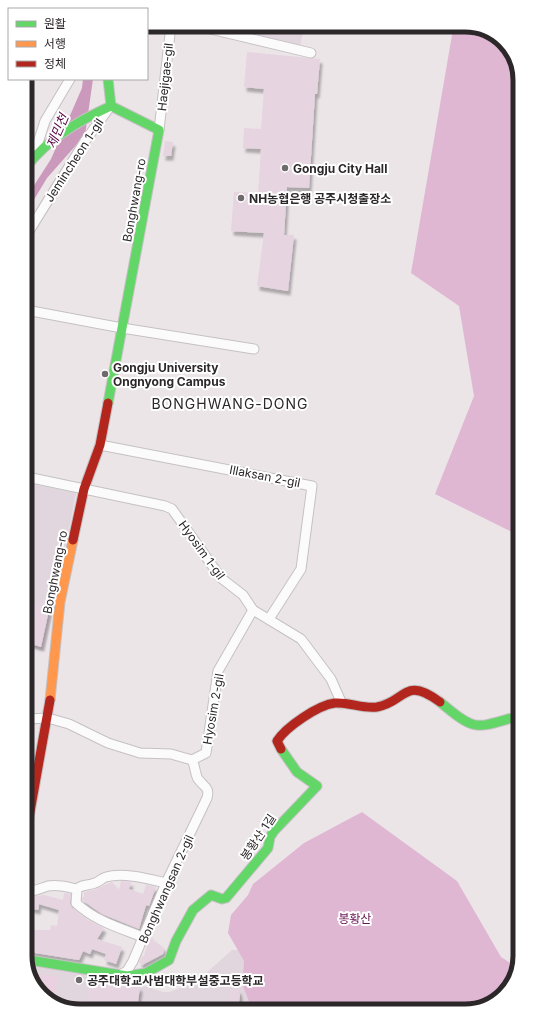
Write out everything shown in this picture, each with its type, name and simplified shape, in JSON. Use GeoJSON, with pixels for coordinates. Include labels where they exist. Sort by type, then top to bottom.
{"type":"FeatureCollection","features":[{"type":"Feature","properties":{"kind":"main road"},"geometry":{"type":"LineString","coordinates":[[108,80],[111,106]]}},
{"type":"Feature","properties":{"kind":"main road"},"geometry":{"type":"LineString","coordinates":[[32,159],[50,140],[90,115],[111,106],[159,130]]}},
{"type":"Feature","properties":{"kind":"main road","name":"Bonghwang-ro"},"geometry":{"type":"LineString","coordinates":[[32,802],[48,718],[60,602],[84,489],[100,445],[159,130]]}},
{"type":"Feature","properties":{"kind":"main road"},"geometry":{"type":"LineString","coordinates":[[342,704],[380,706],[400,693],[414,690],[429,693],[468,723],[480,727],[513,718]]}},
{"type":"Feature","properties":{"kind":"main road","name":"봉황산 1길"},"geometry":{"type":"LineString","coordinates":[[120,975],[132,977],[140,975],[169,960],[176,941],[193,910],[211,895],[222,899],[226,898],[248,873],[268,848],[270,838],[274,831],[306,796],[315,790],[317,786],[298,774],[287,761],[277,741],[278,738],[290,727],[306,716],[334,703],[342,704]]}},
{"type":"Feature","properties":{"kind":"main road"},"geometry":{"type":"LineString","coordinates":[[33,961],[120,975]]}},
{"type":"Feature","properties":{"kind":"street","name":"Haejigae-gil"},"geometry":{"type":"LineString","coordinates":[[159,130],[170,32]]}},
{"type":"Feature","properties":{"kind":"street"},"geometry":{"type":"LineString","coordinates":[[223,32],[311,53]]}},
{"type":"Feature","properties":{"kind":"street"},"geometry":{"type":"LineString","coordinates":[[34,156],[45,122],[69,80]]}},
{"type":"Feature","properties":{"kind":"street","name":"Jemincheon 1-gil"},"geometry":{"type":"LineString","coordinates":[[32,226],[84,141],[111,106]]}},
{"type":"Feature","properties":{"kind":"street"},"geometry":{"type":"LineString","coordinates":[[32,311],[122,328],[254,349]]}},
{"type":"Feature","properties":{"kind":"street","name":"Illaksan 2-gil"},"geometry":{"type":"LineString","coordinates":[[100,445],[312,486],[301,569],[269,619]]}},
{"type":"Feature","properties":{"kind":"street","name":"Hyosim 1-gil"},"geometry":{"type":"LineString","coordinates":[[32,478],[165,506],[172,509],[215,572],[243,595],[253,610],[301,639],[331,679],[342,704]]}},
{"type":"Feature","properties":{"kind":"street","name":"Hyosim 2-gil"},"geometry":{"type":"LineString","coordinates":[[192,760],[206,753],[218,671],[253,610]]}},
{"type":"Feature","properties":{"kind":"street"},"geometry":{"type":"LineString","coordinates":[[32,719],[48,718],[69,724],[108,743],[140,753],[172,754],[192,760]]}},
{"type":"Feature","properties":{"kind":"street","name":"Bonghwangsan 2-gil"},"geometry":{"type":"LineString","coordinates":[[120,975],[127,971],[133,961],[166,883],[207,798],[208,792],[206,786],[197,778],[192,760]]}},
{"type":"Feature","properties":{"kind":"street"},"geometry":{"type":"LineString","coordinates":[[32,890],[50,886],[77,889],[82,886],[95,883],[107,876],[133,877],[166,883]]}},
{"type":"Feature","properties":{"kind":"street"},"geometry":{"type":"LineString","coordinates":[[77,889],[76,903],[81,908],[113,927],[143,937]]}},
{"type":"Feature","properties":{"kind":"shaded area"},"geometry":{"type":"Polygon","coordinates":[[[234,32],[303,32],[299,49],[234,32]]]}},
{"type":"Feature","properties":{"kind":"shaded area","name":"제민천"},"geometry":{"type":"Polygon","coordinates":[[[83,80],[93,80],[85,135],[47,178],[32,203],[32,189],[51,159],[82,88],[83,80]]]}},
{"type":"Feature","properties":{"kind":"shaded area"},"geometry":{"type":"Polygon","coordinates":[[[32,484],[76,493],[45,652],[32,647],[32,484]]]}},
{"type":"Feature","properties":{"kind":"shaded area","name":"공주대학교사범대학부설중고등학교"},"geometry":{"type":"Polygon","coordinates":[[[232,950],[237,950],[242,954],[244,961],[242,984],[249,1004],[71,1003],[53,996],[44,988],[40,983],[33,964],[121,979],[163,992],[169,992],[195,983],[232,950]]]}},
{"type":"Feature","properties":{"kind":"shaded area"},"geometry":{"type":"Polygon","coordinates":[[[36,974],[57,977],[55,997],[44,988],[36,974]]]}},
{"type":"Feature","properties":{"kind":"green space"},"geometry":{"type":"Polygon","coordinates":[[[451,32],[468,32],[489,38],[499,46],[507,56],[512,71],[513,533],[435,494],[474,396],[459,306],[411,273],[452,35],[451,32]]]}},
{"type":"Feature","properties":{"kind":"green space","name":"봉황산"},"geometry":{"type":"Polygon","coordinates":[[[362,812],[457,881],[501,957],[512,964],[505,983],[489,998],[474,1003],[465,1004],[249,1004],[242,984],[244,961],[228,933],[231,915],[248,895],[253,884],[304,843],[362,812]]]}},
{"type":"Feature","properties":{"kind":"building","name":"Gongju City Hall"},"geometry":{"type":"Polygon","coordinates":[[[247,52],[320,59],[317,94],[315,94],[309,188],[287,187],[284,235],[294,235],[288,291],[257,286],[264,233],[231,231],[234,192],[258,193],[261,149],[243,148],[244,128],[261,129],[264,89],[244,87],[247,52]]]}},
{"type":"Feature","properties":{"kind":"building"},"geometry":{"type":"Polygon","coordinates":[[[165,141],[173,142],[171,156],[163,156],[165,141]]]}},
{"type":"Feature","properties":{"kind":"building"},"geometry":{"type":"Polygon","coordinates":[[[42,600],[51,601],[41,647],[32,644],[32,602],[42,605],[42,600]]]}},
{"type":"Feature","properties":{"kind":"building"},"geometry":{"type":"Polygon","coordinates":[[[121,881],[131,882],[129,889],[143,894],[146,885],[156,887],[149,906],[146,905],[139,929],[102,914],[82,900],[82,897],[84,897],[84,892],[94,890],[112,882],[119,890],[121,881]]]}},
{"type":"Feature","properties":{"kind":"building"},"geometry":{"type":"Polygon","coordinates":[[[64,893],[71,894],[70,903],[72,908],[88,920],[104,928],[97,939],[122,947],[116,964],[104,960],[106,954],[92,949],[90,954],[83,951],[79,960],[32,952],[32,930],[50,930],[51,925],[57,926],[59,910],[39,904],[38,910],[32,909],[32,897],[44,895],[63,900],[64,893]]]}},
{"type":"Feature","properties":{"kind":"building"},"geometry":{"type":"Polygon","coordinates":[[[149,938],[153,938],[154,941],[163,947],[163,954],[142,965],[139,962],[142,956],[144,956],[149,938]]]}},
{"type":"Feature","properties":{"kind":"building"},"geometry":{"type":"Polygon","coordinates":[[[90,979],[140,987],[138,1004],[86,1004],[90,979]]]}},
{"type":"Feature","properties":{"kind":"building"},"geometry":{"type":"Polygon","coordinates":[[[233,989],[239,990],[239,1004],[229,1004],[230,992],[233,989]]]}},
{"type":"Feature","properties":{"kind":"traffic: fast"},"geometry":{"type":"LineString","coordinates":[[32,160],[44,147],[65,131],[111,106],[108,80]]}},
{"type":"Feature","properties":{"kind":"traffic: fast"},"geometry":{"type":"LineString","coordinates":[[108,403],[159,130],[111,106]]}},
{"type":"Feature","properties":{"kind":"traffic: fast"},"geometry":{"type":"LineString","coordinates":[[440,702],[462,719],[477,725],[484,725],[513,718]]}},
{"type":"Feature","properties":{"kind":"traffic: fast"},"geometry":{"type":"LineString","coordinates":[[33,961],[127,976],[146,973],[169,960],[176,941],[193,910],[211,895],[222,899],[226,898],[268,848],[270,837],[274,831],[317,786],[297,772],[281,749]]}},
{"type":"Feature","properties":{"kind":"traffic: slow"},"geometry":{"type":"LineString","coordinates":[[50,700],[60,602],[73,540]]}},
{"type":"Feature","properties":{"kind":"traffic: jam"},"geometry":{"type":"LineString","coordinates":[[73,540],[84,489],[100,445],[108,403]]}},
{"type":"Feature","properties":{"kind":"traffic: jam"},"geometry":{"type":"LineString","coordinates":[[281,749],[277,741],[287,729],[312,712],[328,705],[335,703],[346,703],[366,707],[377,707],[387,704],[412,690],[428,694],[440,702]]}},
{"type":"Feature","properties":{"kind":"traffic: jam"},"geometry":{"type":"LineString","coordinates":[[32,801],[50,700]]}},
{"type":"Feature","properties":{"kind":"place","name":"Gongju City Hall"},"geometry":{"type":"Point","coordinates":[285,168]}},
{"type":"Feature","properties":{"kind":"place","name":"NH농협은행 공주시청출장소"},"geometry":{"type":"Point","coordinates":[241,198]}},
{"type":"Feature","properties":{"kind":"place","name":"Gongju University Ongnyong Campus"},"geometry":{"type":"Point","coordinates":[105,374]}},
{"type":"Feature","properties":{"kind":"place","name":"공주대학교사범대학부설중고등학교"},"geometry":{"type":"Point","coordinates":[79,980]}},
{"type":"Feature","properties":{"kind":"district","name":"BONGHWANG-DONG"},"geometry":{"type":"Point","coordinates":[230,403]}}]}
